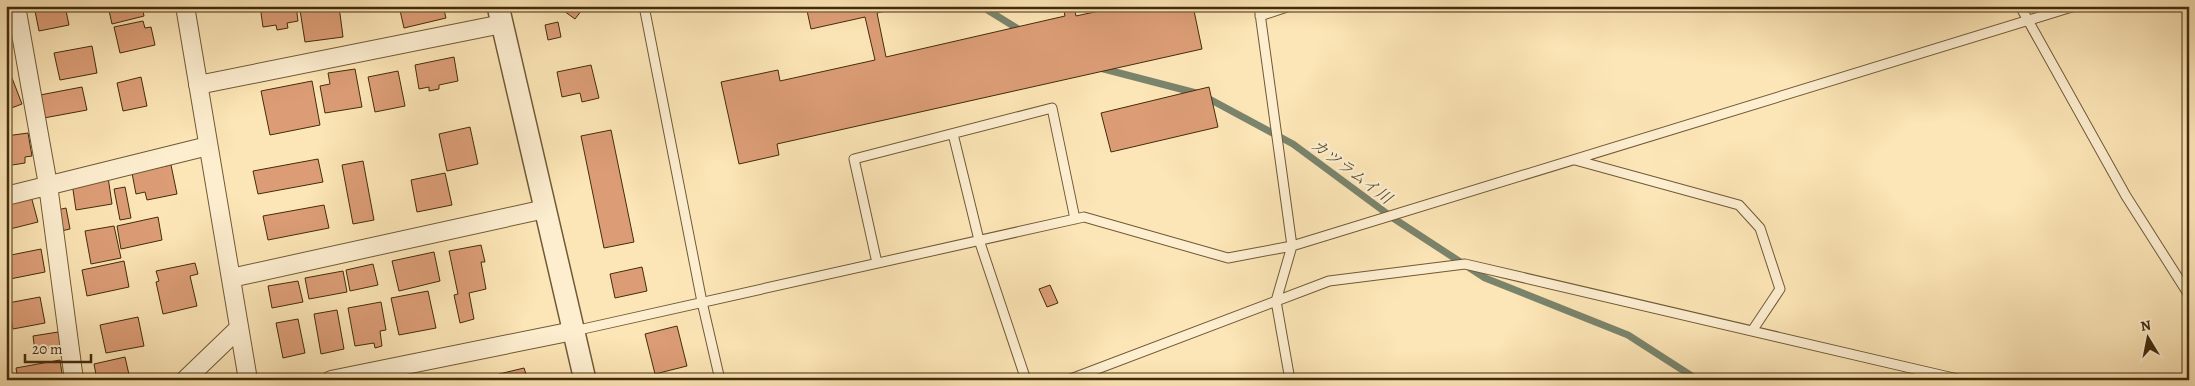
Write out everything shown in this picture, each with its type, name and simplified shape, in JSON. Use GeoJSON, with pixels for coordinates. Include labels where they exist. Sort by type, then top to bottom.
{"type":"FeatureCollection","features":[{"type":"Feature","properties":{"kind":"street"},"geometry":{"type":"LineString","coordinates":[[16,6],[48,185],[74,380]]}},
{"type":"Feature","properties":{"kind":"street"},"geometry":{"type":"LineString","coordinates":[[185,6],[248,380]]}},
{"type":"Feature","properties":{"kind":"street"},"geometry":{"type":"LineString","coordinates":[[198,85],[500,15],[585,380]]}},
{"type":"Feature","properties":{"kind":"street"},"geometry":{"type":"LineString","coordinates":[[6,196],[208,146]]}},
{"type":"Feature","properties":{"kind":"street"},"geometry":{"type":"LineString","coordinates":[[231,278],[545,209]]}},
{"type":"Feature","properties":{"kind":"street"},"geometry":{"type":"LineString","coordinates":[[185,380],[239,328]]}},
{"type":"Feature","properties":{"kind":"street"},"geometry":{"type":"LineString","coordinates":[[332,380],[573,331]]}},
{"type":"Feature","properties":{"kind":"lane"},"geometry":{"type":"LineString","coordinates":[[644,6],[702,302],[720,380]]}},
{"type":"Feature","properties":{"kind":"lane"},"geometry":{"type":"LineString","coordinates":[[1259,6],[1292,246],[1276,301],[1290,380]]}},
{"type":"Feature","properties":{"kind":"lane"},"geometry":{"type":"LineString","coordinates":[[1260,16],[1290,6]]}},
{"type":"Feature","properties":{"kind":"lane"},"geometry":{"type":"LineString","coordinates":[[2020,6],[2126,196],[2189,295]]}},
{"type":"Feature","properties":{"kind":"lane"},"geometry":{"type":"LineString","coordinates":[[573,331],[1084,217],[1228,258],[1292,246],[2074,6]]}},
{"type":"Feature","properties":{"kind":"lane"},"geometry":{"type":"LineString","coordinates":[[876,263],[854,160],[1052,108],[1075,219]]}},
{"type":"Feature","properties":{"kind":"lane"},"geometry":{"type":"LineString","coordinates":[[953,134],[979,240],[1026,380]]}},
{"type":"Feature","properties":{"kind":"lane"},"geometry":{"type":"LineString","coordinates":[[1575,160],[1739,205],[1760,228],[1780,289],[1752,331]]}},
{"type":"Feature","properties":{"kind":"lane"},"geometry":{"type":"LineString","coordinates":[[1068,380],[1329,281],[1465,264],[1962,380]]}},
{"type":"Feature","properties":{"kind":"building"},"geometry":{"type":"Polygon","coordinates":[[[34,6],[65,6],[69,25],[39,31],[34,6]]]}},
{"type":"Feature","properties":{"kind":"building"},"geometry":{"type":"Polygon","coordinates":[[[108,6],[142,6],[144,16],[112,24],[108,6]]]}},
{"type":"Feature","properties":{"kind":"building"},"geometry":{"type":"Polygon","coordinates":[[[260,6],[296,6],[298,21],[287,23],[288,28],[277,30],[276,25],[263,27],[260,6]]]}},
{"type":"Feature","properties":{"kind":"building"},"geometry":{"type":"Polygon","coordinates":[[[305,6],[339,6],[343,37],[305,42],[300,10],[306,9],[305,6]]]}},
{"type":"Feature","properties":{"kind":"building"},"geometry":{"type":"Polygon","coordinates":[[[399,6],[443,6],[446,18],[404,28],[399,6]]]}},
{"type":"Feature","properties":{"kind":"building"},"geometry":{"type":"Polygon","coordinates":[[[568,6],[585,6],[575,19],[564,11],[568,6]]]}},
{"type":"Feature","properties":{"kind":"building"},"geometry":{"type":"Polygon","coordinates":[[[806,6],[906,6],[877,13],[886,57],[1065,16],[1063,6],[1074,6],[1076,16],[1122,6],[1193,6],[1202,49],[777,144],[779,155],[739,164],[721,82],[778,70],[780,81],[875,60],[865,17],[811,29],[806,6]]]}},
{"type":"Feature","properties":{"kind":"building"},"geometry":{"type":"Polygon","coordinates":[[[143,21],[145,28],[151,27],[155,45],[120,53],[114,27],[143,21]]]}},
{"type":"Feature","properties":{"kind":"building"},"geometry":{"type":"Polygon","coordinates":[[[558,22],[561,37],[548,40],[545,25],[558,22]]]}},
{"type":"Feature","properties":{"kind":"building"},"geometry":{"type":"Polygon","coordinates":[[[92,46],[97,73],[60,80],[54,53],[92,46]]]}},
{"type":"Feature","properties":{"kind":"building"},"geometry":{"type":"Polygon","coordinates":[[[454,57],[458,81],[439,85],[439,89],[429,91],[429,87],[419,89],[415,65],[454,57]]]}},
{"type":"Feature","properties":{"kind":"building"},"geometry":{"type":"Polygon","coordinates":[[[591,65],[599,98],[582,102],[580,93],[562,97],[557,72],[591,65]]]}},
{"type":"Feature","properties":{"kind":"building"},"geometry":{"type":"Polygon","coordinates":[[[355,69],[362,107],[325,113],[320,86],[330,84],[328,73],[355,69]]]}},
{"type":"Feature","properties":{"kind":"building"},"geometry":{"type":"Polygon","coordinates":[[[398,71],[405,106],[375,112],[368,77],[398,71]]]}},
{"type":"Feature","properties":{"kind":"building"},"geometry":{"type":"Polygon","coordinates":[[[141,77],[147,106],[123,111],[117,83],[141,77]]]}},
{"type":"Feature","properties":{"kind":"building"},"geometry":{"type":"Polygon","coordinates":[[[12,78],[22,104],[6,110],[6,80],[12,78]]]}},
{"type":"Feature","properties":{"kind":"building"},"geometry":{"type":"Polygon","coordinates":[[[312,81],[320,125],[270,135],[261,91],[312,81]]]}},
{"type":"Feature","properties":{"kind":"building"},"geometry":{"type":"Polygon","coordinates":[[[82,87],[87,110],[44,118],[40,95],[82,87]]]}},
{"type":"Feature","properties":{"kind":"building"},"geometry":{"type":"Polygon","coordinates":[[[1209,87],[1218,127],[1111,152],[1101,113],[1209,87]]]}},
{"type":"Feature","properties":{"kind":"building"},"geometry":{"type":"Polygon","coordinates":[[[470,127],[478,164],[447,171],[439,134],[470,127]]]}},
{"type":"Feature","properties":{"kind":"building"},"geometry":{"type":"Polygon","coordinates":[[[611,130],[634,242],[604,248],[581,136],[611,130]]]}},
{"type":"Feature","properties":{"kind":"building"},"geometry":{"type":"Polygon","coordinates":[[[28,133],[32,156],[25,157],[25,163],[6,166],[6,136],[28,133]]]}},
{"type":"Feature","properties":{"kind":"building"},"geometry":{"type":"Polygon","coordinates":[[[318,159],[323,182],[258,194],[253,171],[318,159]]]}},
{"type":"Feature","properties":{"kind":"building"},"geometry":{"type":"Polygon","coordinates":[[[363,161],[374,220],[353,224],[342,165],[363,161]]]}},
{"type":"Feature","properties":{"kind":"building"},"geometry":{"type":"Polygon","coordinates":[[[171,165],[177,194],[147,200],[145,192],[136,194],[132,173],[171,165]]]}},
{"type":"Feature","properties":{"kind":"building"},"geometry":{"type":"Polygon","coordinates":[[[445,173],[452,205],[417,212],[411,180],[445,173]]]}},
{"type":"Feature","properties":{"kind":"building"},"geometry":{"type":"Polygon","coordinates":[[[108,177],[112,204],[76,210],[72,183],[108,177]]]}},
{"type":"Feature","properties":{"kind":"building"},"geometry":{"type":"Polygon","coordinates":[[[125,187],[131,218],[120,220],[114,189],[125,187]]]}},
{"type":"Feature","properties":{"kind":"building"},"geometry":{"type":"Polygon","coordinates":[[[31,196],[38,222],[6,230],[6,202],[31,196]]]}},
{"type":"Feature","properties":{"kind":"building"},"geometry":{"type":"Polygon","coordinates":[[[324,205],[329,228],[268,240],[263,216],[324,205]]]}},
{"type":"Feature","properties":{"kind":"building"},"geometry":{"type":"Polygon","coordinates":[[[66,208],[70,229],[61,231],[57,210],[66,208]]]}},
{"type":"Feature","properties":{"kind":"building"},"geometry":{"type":"Polygon","coordinates":[[[158,217],[162,240],[121,249],[117,226],[158,217]]]}},
{"type":"Feature","properties":{"kind":"building"},"geometry":{"type":"Polygon","coordinates":[[[114,226],[121,258],[91,264],[85,231],[114,226]]]}},
{"type":"Feature","properties":{"kind":"building"},"geometry":{"type":"Polygon","coordinates":[[[481,245],[485,262],[481,262],[486,289],[469,293],[474,319],[460,323],[454,295],[458,294],[449,251],[481,245]]]}},
{"type":"Feature","properties":{"kind":"building"},"geometry":{"type":"Polygon","coordinates":[[[41,249],[45,272],[10,279],[6,256],[41,249]]]}},
{"type":"Feature","properties":{"kind":"building"},"geometry":{"type":"Polygon","coordinates":[[[434,252],[440,281],[399,291],[392,261],[434,252]]]}},
{"type":"Feature","properties":{"kind":"building"},"geometry":{"type":"Polygon","coordinates":[[[124,261],[129,287],[87,296],[82,270],[124,261]]]}},
{"type":"Feature","properties":{"kind":"building"},"geometry":{"type":"Polygon","coordinates":[[[195,263],[198,274],[190,276],[197,306],[163,314],[156,282],[159,281],[156,271],[195,263]]]}},
{"type":"Feature","properties":{"kind":"building"},"geometry":{"type":"Polygon","coordinates":[[[373,264],[378,285],[350,291],[346,270],[373,264]]]}},
{"type":"Feature","properties":{"kind":"building"},"geometry":{"type":"Polygon","coordinates":[[[642,267],[647,291],[615,298],[610,274],[642,267]]]}},
{"type":"Feature","properties":{"kind":"building"},"geometry":{"type":"Polygon","coordinates":[[[343,271],[347,292],[309,299],[305,278],[343,271]]]}},
{"type":"Feature","properties":{"kind":"building"},"geometry":{"type":"Polygon","coordinates":[[[298,281],[303,302],[272,308],[268,286],[298,281]]]}},
{"type":"Feature","properties":{"kind":"building"},"geometry":{"type":"Polygon","coordinates":[[[1050,285],[1058,303],[1047,307],[1039,289],[1050,285]]]}},
{"type":"Feature","properties":{"kind":"building"},"geometry":{"type":"Polygon","coordinates":[[[428,291],[436,328],[399,335],[391,298],[428,291]]]}},
{"type":"Feature","properties":{"kind":"building"},"geometry":{"type":"Polygon","coordinates":[[[40,297],[45,323],[13,329],[8,303],[40,297]]]}},
{"type":"Feature","properties":{"kind":"building"},"geometry":{"type":"Polygon","coordinates":[[[381,302],[386,330],[380,331],[382,346],[375,348],[374,343],[355,346],[348,308],[381,302]]]}},
{"type":"Feature","properties":{"kind":"building"},"geometry":{"type":"Polygon","coordinates":[[[337,310],[344,349],[321,354],[314,314],[337,310]]]}},
{"type":"Feature","properties":{"kind":"building"},"geometry":{"type":"Polygon","coordinates":[[[138,317],[144,346],[106,353],[100,325],[138,317]]]}},
{"type":"Feature","properties":{"kind":"building"},"geometry":{"type":"Polygon","coordinates":[[[298,319],[305,353],[283,358],[276,323],[298,319]]]}},
{"type":"Feature","properties":{"kind":"building"},"geometry":{"type":"Polygon","coordinates":[[[677,326],[687,366],[655,374],[645,334],[677,326]]]}},
{"type":"Feature","properties":{"kind":"building"},"geometry":{"type":"Polygon","coordinates":[[[58,332],[61,346],[35,351],[33,336],[58,332]]]}},
{"type":"Feature","properties":{"kind":"building"},"geometry":{"type":"Polygon","coordinates":[[[125,357],[130,379],[97,380],[94,364],[125,357]]]}},
{"type":"Feature","properties":{"kind":"building"},"geometry":{"type":"Polygon","coordinates":[[[60,360],[63,380],[18,380],[16,368],[60,360]]]}},
{"type":"Feature","properties":{"kind":"building"},"geometry":{"type":"Polygon","coordinates":[[[524,368],[528,380],[500,380],[499,374],[524,368]]]}},
{"type":"Feature","properties":{"kind":"waterway","name":"カツラムイ川"},"geometry":{"type":"LineString","coordinates":[[981,6],[1023,32]]}},
{"type":"Feature","properties":{"kind":"waterway","name":"カツラムイ川"},"geometry":{"type":"LineString","coordinates":[[1100,68],[1200,94],[1293,144],[1393,218],[1485,278],[1628,335],[1698,380]]}}]}
